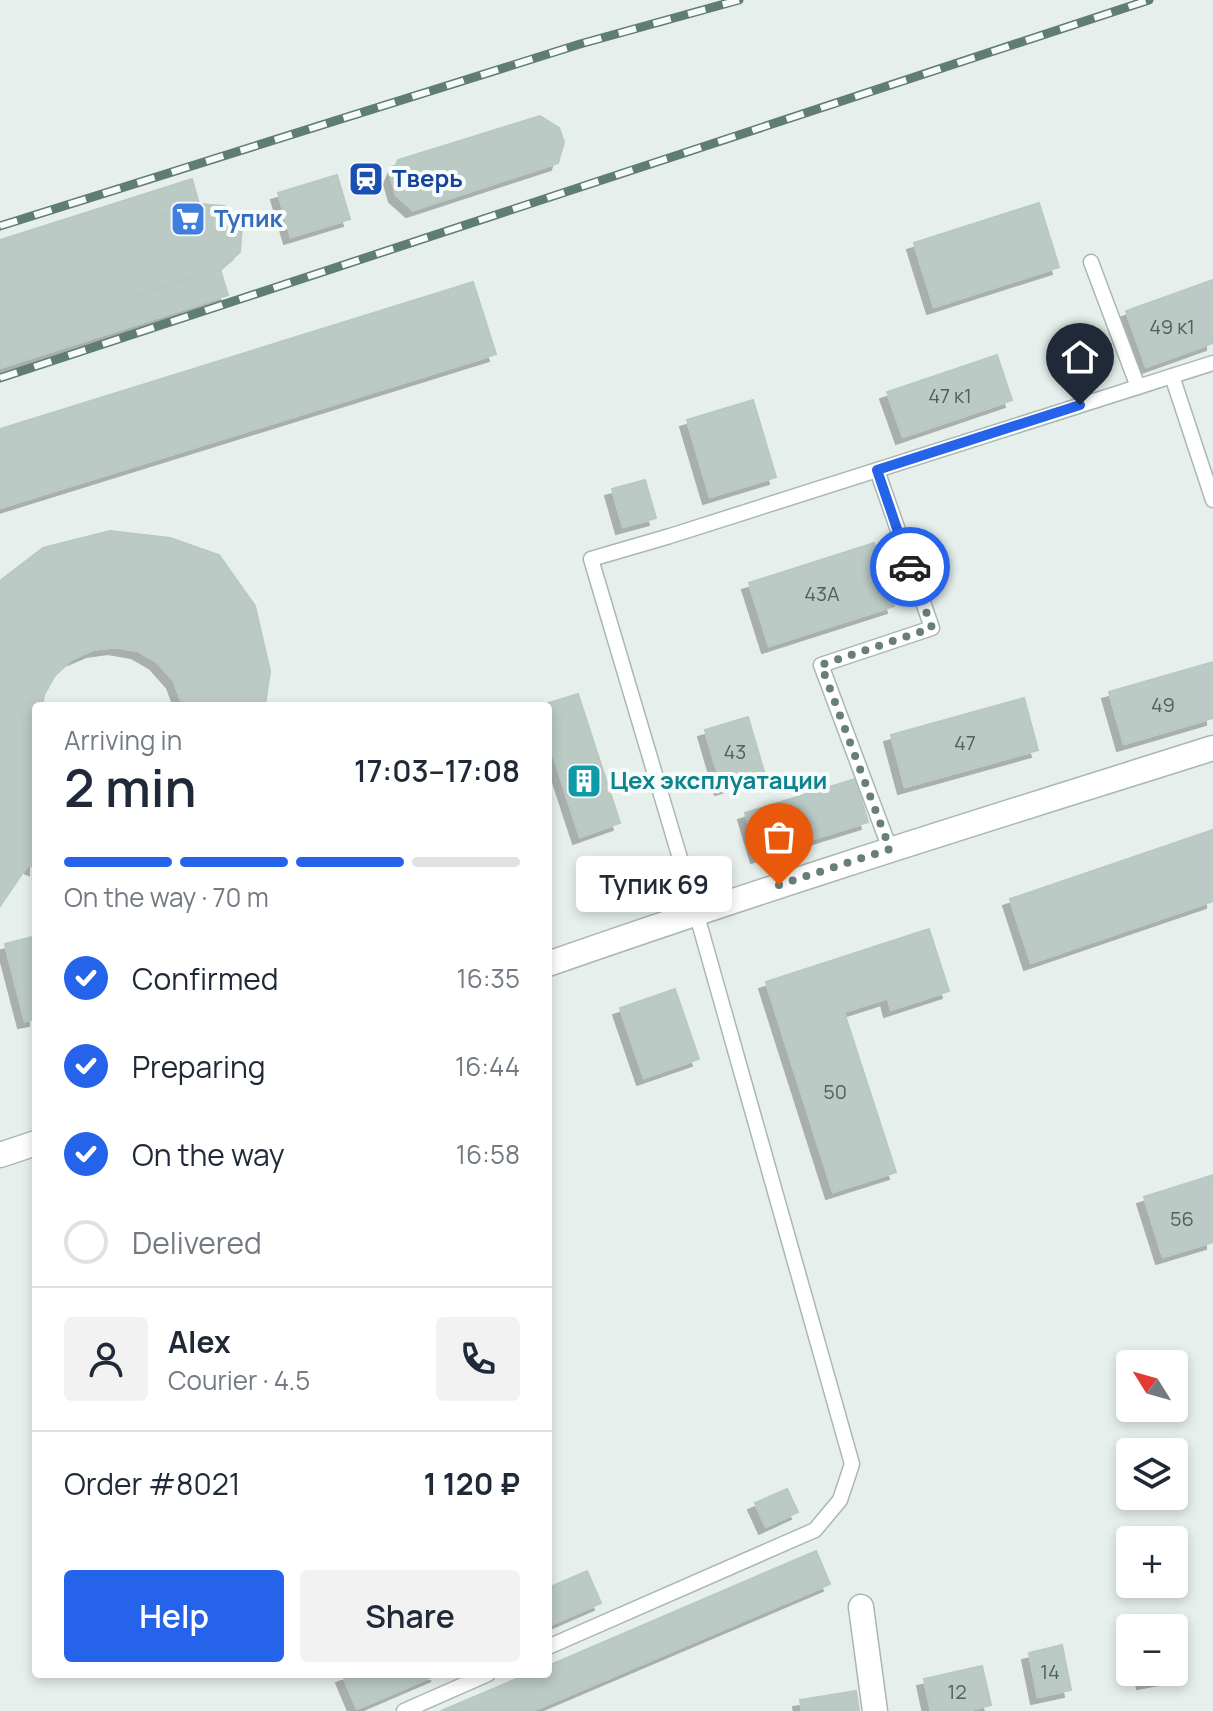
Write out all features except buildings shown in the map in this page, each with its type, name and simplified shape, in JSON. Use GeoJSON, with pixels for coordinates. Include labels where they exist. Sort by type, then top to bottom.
{"type":"FeatureCollection","features":[{"type":"Feature","properties":{"kind":"street"},"geometry":{"type":"LineString","coordinates":[[552,963],[890,849],[1213,748]]}},
{"type":"Feature","properties":{"kind":"street"},"geometry":{"type":"LineString","coordinates":[[0,1155],[32,1144]]}},
{"type":"Feature","properties":{"kind":"street"},"geometry":{"type":"LineString","coordinates":[[861,1607],[875,1711]]}},
{"type":"Feature","properties":{"kind":"lane"},"geometry":{"type":"LineString","coordinates":[[1091,262],[1138,387]]}},
{"type":"Feature","properties":{"kind":"lane"},"geometry":{"type":"LineString","coordinates":[[552,1645],[815,1530],[840,1500],[852,1464],[696,912],[591,559],[1213,363]]}},
{"type":"Feature","properties":{"kind":"lane"},"geometry":{"type":"LineString","coordinates":[[1172,376],[1213,500]]}},
{"type":"Feature","properties":{"kind":"lane"},"geometry":{"type":"LineString","coordinates":[[877,470],[932,628],[821,665],[890,849]]}},
{"type":"Feature","properties":{"kind":"lane"},"geometry":{"type":"LineString","coordinates":[[404,1711],[479,1678]]}},
{"type":"Feature","properties":{"kind":"railway"},"geometry":{"type":"LineString","coordinates":[[0,226],[580,44],[739,0]]}},
{"type":"Feature","properties":{"kind":"railway"},"geometry":{"type":"LineString","coordinates":[[0,378],[1149,0]]}},
{"type":"Feature","properties":{"kind":"way so far"},"geometry":{"type":"LineString","coordinates":[[779,885],[890,849],[821,665],[932,628],[910,567]]}},
{"type":"Feature","properties":{"kind":"place","name":"Тверь"},"geometry":{"type":"Point","coordinates":[366,179]}},
{"type":"Feature","properties":{"kind":"place","name":"Тупик"},"geometry":{"type":"Point","coordinates":[188,219]}},
{"type":"Feature","properties":{"kind":"place","name":"Цех эксплуатации"},"geometry":{"type":"Point","coordinates":[584,781]}},
{"type":"Feature","properties":{"kind":"place","name":"Тупик 69"},"geometry":{"type":"Point","coordinates":[779,885]}},
{"type":"Feature","properties":{"kind":"route"},"geometry":{"type":"LineString","coordinates":[[910,567],[877,470],[1080,405]]}}]}
